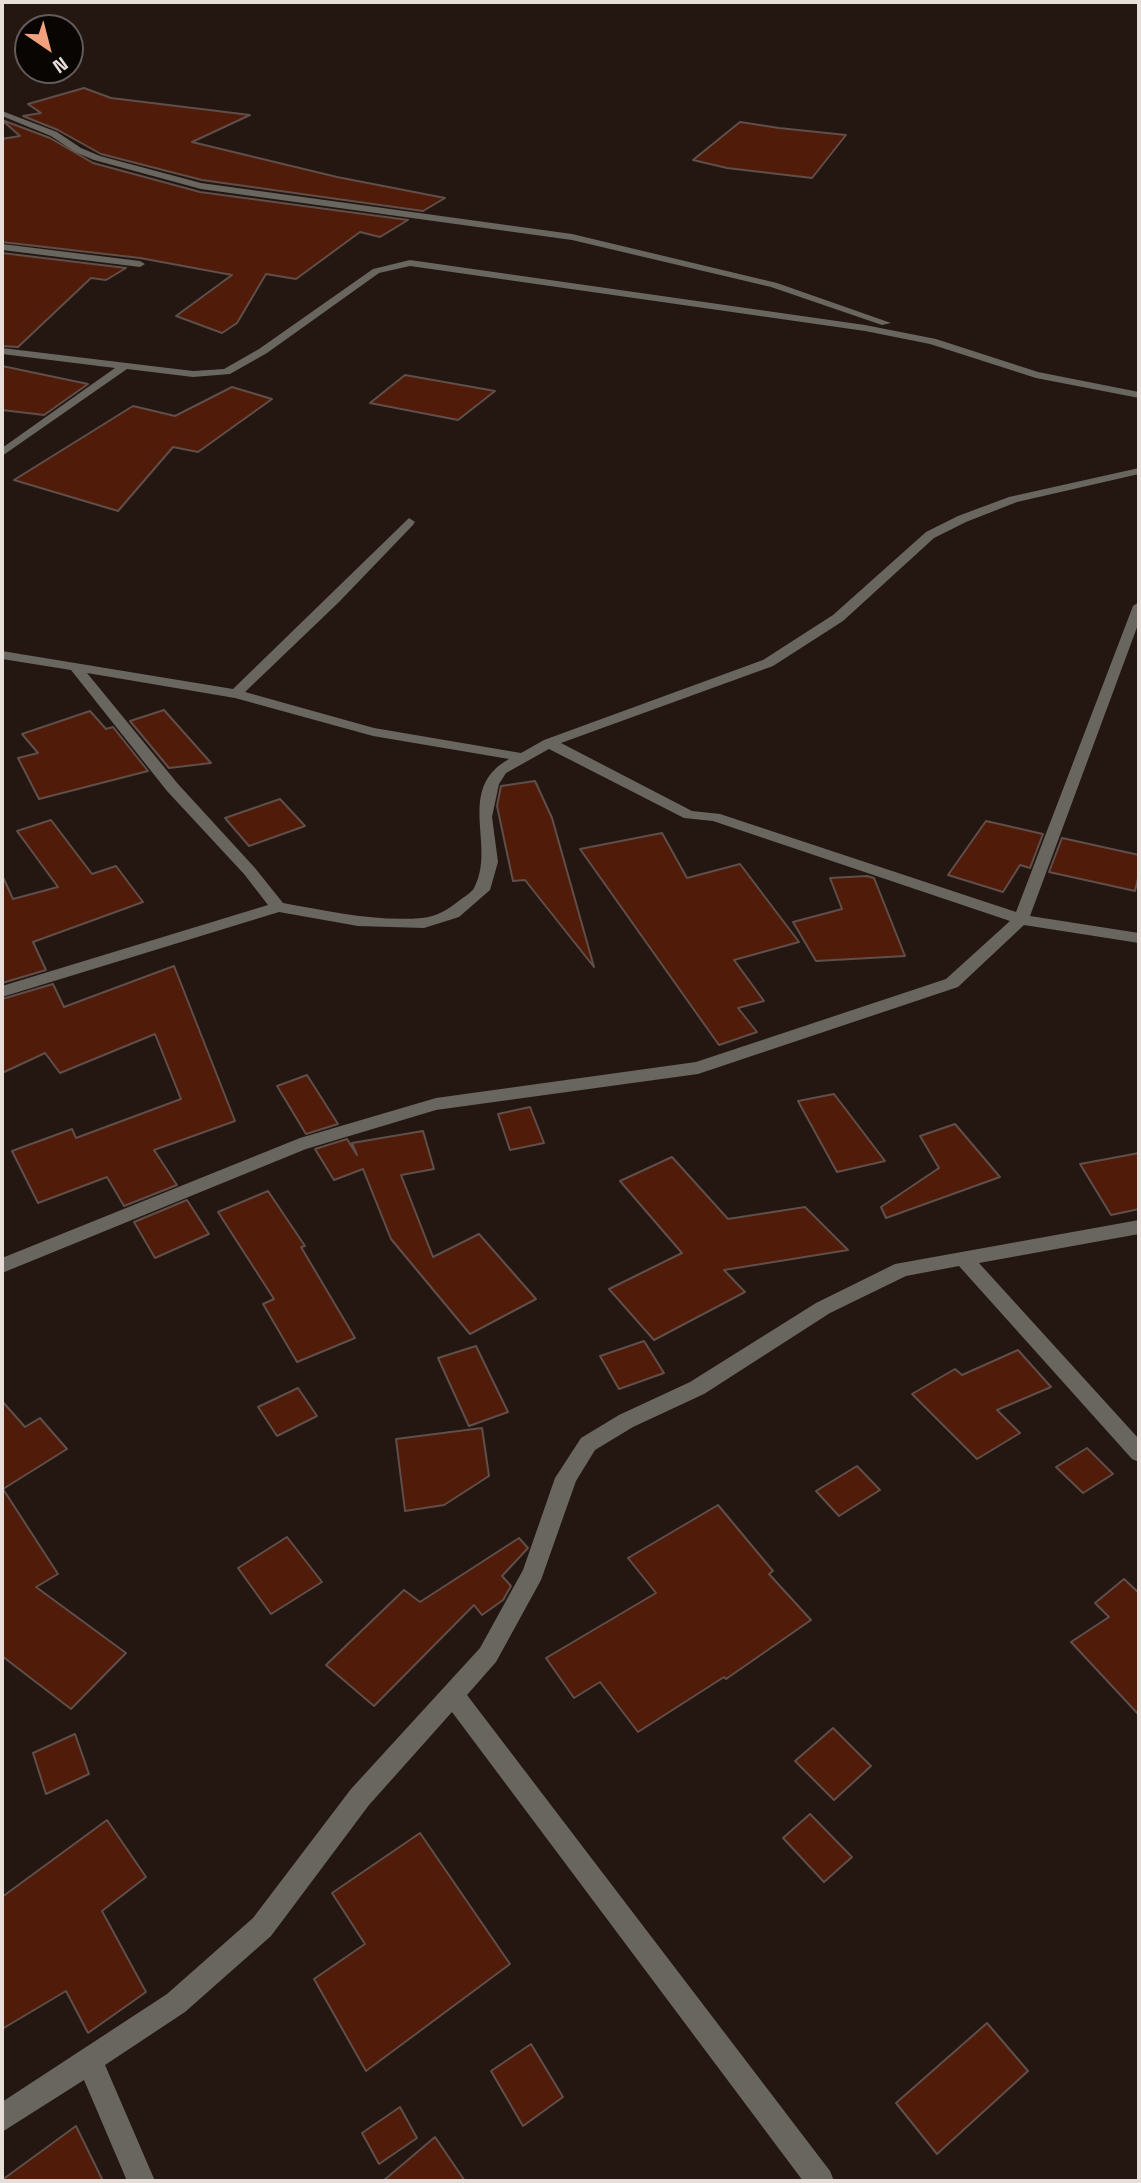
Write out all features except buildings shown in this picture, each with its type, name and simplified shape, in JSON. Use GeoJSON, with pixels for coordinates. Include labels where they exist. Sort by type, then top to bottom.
{"type":"FeatureCollection","features":[{"type":"Feature","properties":{"kind":"street"},"geometry":{"type":"LineString","coordinates":[[2,113],[54,134],[78,150],[97,158],[201,186],[572,237],[774,285],[1036,375],[1139,395]]}},
{"type":"Feature","properties":{"kind":"street"},"geometry":{"type":"LineString","coordinates":[[2,247],[140,264]]}},
{"type":"Feature","properties":{"kind":"street"},"geometry":{"type":"LineString","coordinates":[[2,351],[193,374],[226,372],[263,351],[376,271],[410,263],[690,302],[932,341]]}},
{"type":"Feature","properties":{"kind":"street"},"geometry":{"type":"LineString","coordinates":[[2,453],[123,367]]}},
{"type":"Feature","properties":{"kind":"street"},"geometry":{"type":"LineString","coordinates":[[2,992],[278,907],[358,921],[424,923],[453,914],[482,890],[490,862],[485,817],[492,784],[500,770],[520,757],[549,743],[768,663],[838,618],[930,535],[962,519],[1013,499],[1139,471]]}},
{"type":"Feature","properties":{"kind":"street"},"geometry":{"type":"LineString","coordinates":[[236,694],[335,599],[409,522]]}},
{"type":"Feature","properties":{"kind":"street"},"geometry":{"type":"LineString","coordinates":[[2,1266],[325,1137],[436,1104],[698,1068],[952,983],[1021,919],[1139,606]]}},
{"type":"Feature","properties":{"kind":"street"},"geometry":{"type":"LineString","coordinates":[[2,655],[236,694],[373,732],[520,757]]}},
{"type":"Feature","properties":{"kind":"street"},"geometry":{"type":"LineString","coordinates":[[2,670],[38,663]]}},
{"type":"Feature","properties":{"kind":"street"},"geometry":{"type":"LineString","coordinates":[[74,666],[105,701],[120,724],[140,744],[158,770],[254,873],[278,907]]}},
{"type":"Feature","properties":{"kind":"street"},"geometry":{"type":"LineString","coordinates":[[549,743],[690,815],[715,817],[1021,919],[1139,938]]}},
{"type":"Feature","properties":{"kind":"street"},"geometry":{"type":"LineString","coordinates":[[2,2118],[176,2003],[262,1927],[360,1797],[488,1655],[534,1573],[566,1478],[588,1444],[626,1421],[697,1388],[823,1308],[902,1269],[1139,1227]]}},
{"type":"Feature","properties":{"kind":"street"},"geometry":{"type":"LineString","coordinates":[[962,1257],[1139,1453]]}},
{"type":"Feature","properties":{"kind":"street"},"geometry":{"type":"LineString","coordinates":[[452,1694],[820,2181]]}},
{"type":"Feature","properties":{"kind":"street"},"geometry":{"type":"LineString","coordinates":[[89,2059],[141,2181]]}}]}
